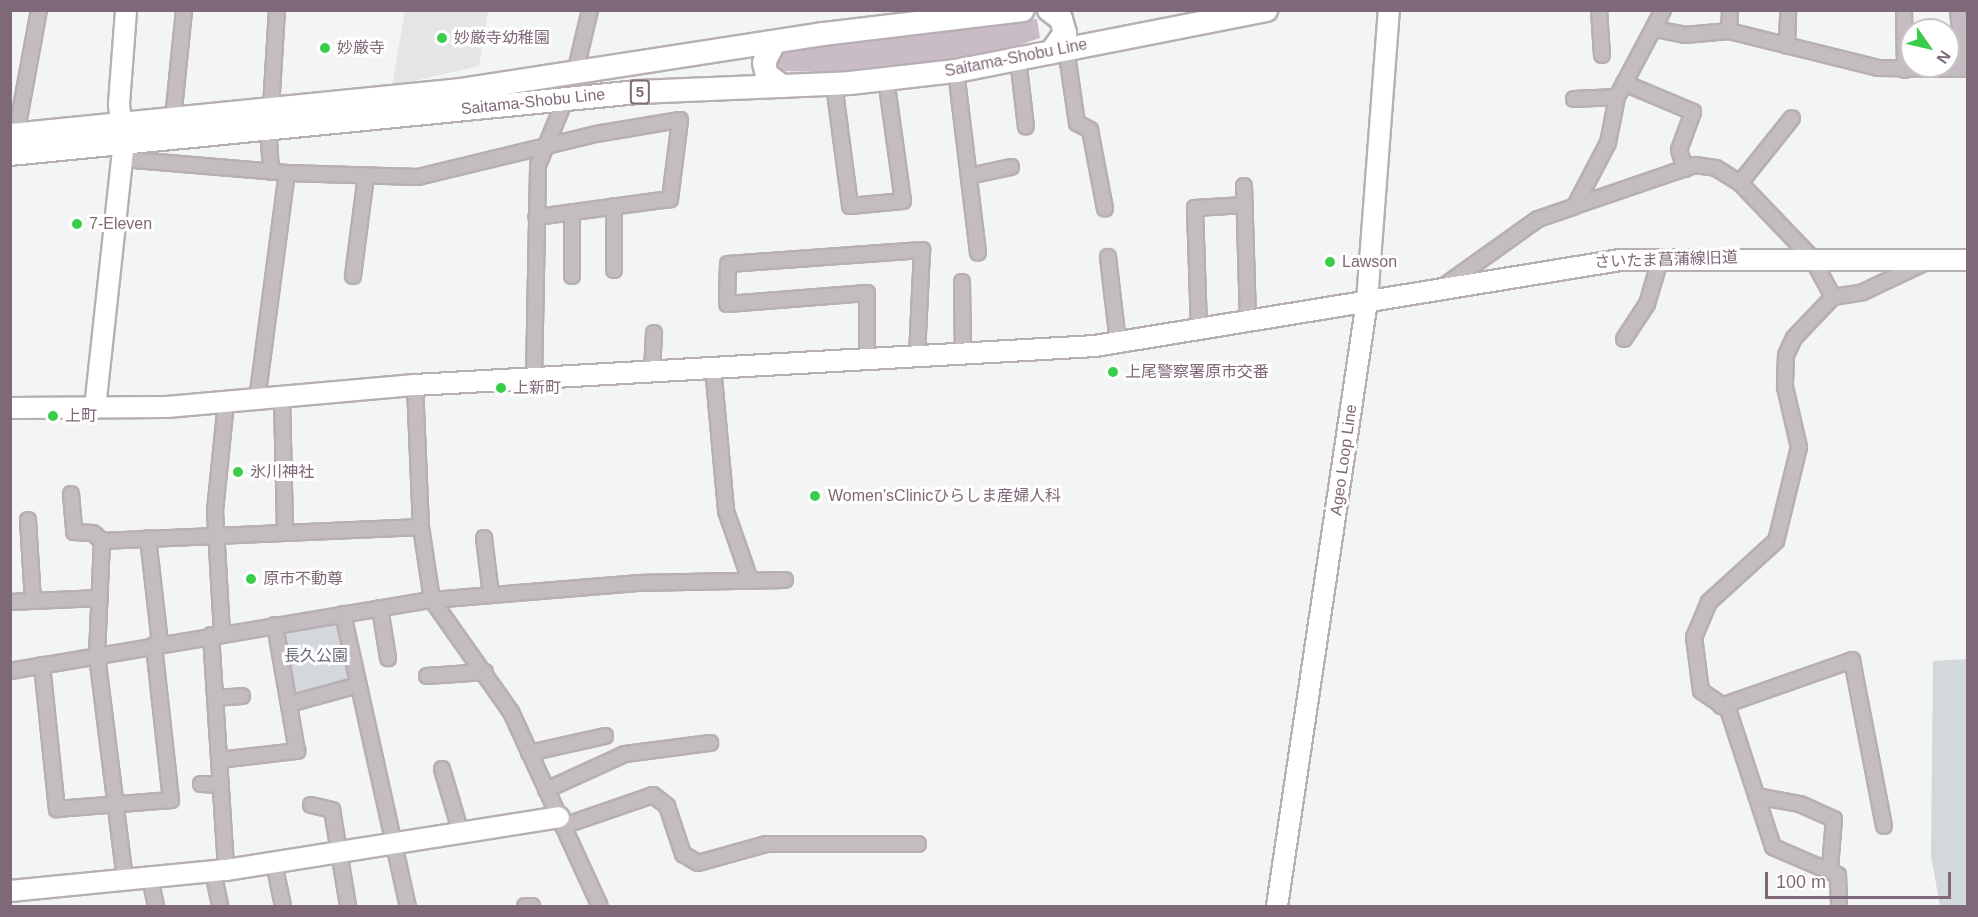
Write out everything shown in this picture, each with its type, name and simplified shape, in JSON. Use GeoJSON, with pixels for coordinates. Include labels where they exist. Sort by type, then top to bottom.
{"type":"FeatureCollection","features":[{"type":"Feature","properties":{"kind":"main road","name":"Saitama-Shobu Line"},"geometry":{"type":"LineString","coordinates":[[12,147],[122,142],[270,117],[976,13],[1023,10]]}},
{"type":"Feature","properties":{"kind":"main road"},"geometry":{"type":"LineString","coordinates":[[1049,10],[1061,19],[1065,33],[1059,50]]}},
{"type":"Feature","properties":{"kind":"main road","name":"Saitama-Shobu Line"},"geometry":{"type":"LineString","coordinates":[[122,142],[173,119],[270,117],[834,84],[956,71],[1266,10]]}},
{"type":"Feature","properties":{"kind":"main road"},"geometry":{"type":"LineString","coordinates":[[774,43],[764,63],[767,75],[782,86]]}},
{"type":"Feature","properties":{"kind":"street"},"geometry":{"type":"LineString","coordinates":[[12,147],[39,10]]}},
{"type":"Feature","properties":{"kind":"street"},"geometry":{"type":"LineString","coordinates":[[95,408],[122,142],[126,10]]}},
{"type":"Feature","properties":{"kind":"street"},"geometry":{"type":"LineString","coordinates":[[173,119],[184,10]]}},
{"type":"Feature","properties":{"kind":"street"},"geometry":{"type":"LineString","coordinates":[[271,172],[270,117],[277,10]]}},
{"type":"Feature","properties":{"kind":"street"},"geometry":{"type":"LineString","coordinates":[[575,73],[590,10]]}},
{"type":"Feature","properties":{"kind":"street","name":"Ageo Loop Line"},"geometry":{"type":"LineString","coordinates":[[1277,906],[1367,301],[1389,10]]}},
{"type":"Feature","properties":{"kind":"street"},"geometry":{"type":"LineString","coordinates":[[1599,10],[1602,55]]}},
{"type":"Feature","properties":{"kind":"street"},"geometry":{"type":"LineString","coordinates":[[1575,206],[1608,143],[1617,98],[1663,10]]}},
{"type":"Feature","properties":{"kind":"street"},"geometry":{"type":"LineString","coordinates":[[1730,10],[1730,32]]}},
{"type":"Feature","properties":{"kind":"street"},"geometry":{"type":"LineString","coordinates":[[1787,46],[1788,10]]}},
{"type":"Feature","properties":{"kind":"street"},"geometry":{"type":"LineString","coordinates":[[1958,10],[1966,69]]}},
{"type":"Feature","properties":{"kind":"street"},"geometry":{"type":"LineString","coordinates":[[1655,29],[1685,34],[1730,32],[1900,69]]}},
{"type":"Feature","properties":{"kind":"street"},"geometry":{"type":"LineString","coordinates":[[1059,50],[1077,123],[1090,130],[1105,209]]}},
{"type":"Feature","properties":{"kind":"street"},"geometry":{"type":"LineString","coordinates":[[1018,59],[1026,126]]}},
{"type":"Feature","properties":{"kind":"street"},"geometry":{"type":"LineString","coordinates":[[956,71],[978,253]]}},
{"type":"Feature","properties":{"kind":"street"},"geometry":{"type":"LineString","coordinates":[[834,84],[850,206],[903,201],[886,79]]}},
{"type":"Feature","properties":{"kind":"street"},"geometry":{"type":"LineString","coordinates":[[1624,83],[1694,112],[1679,150],[1685,169]]}},
{"type":"Feature","properties":{"kind":"street"},"geometry":{"type":"LineString","coordinates":[[1574,99],[1617,98]]}},
{"type":"Feature","properties":{"kind":"street"},"geometry":{"type":"LineString","coordinates":[[534,378],[536,217],[541,151],[565,100]]}},
{"type":"Feature","properties":{"kind":"street"},"geometry":{"type":"LineString","coordinates":[[1740,183],[1792,118]]}},
{"type":"Feature","properties":{"kind":"street"},"geometry":{"type":"LineString","coordinates":[[122,142],[271,172],[418,177],[541,151],[596,134],[680,120],[670,198],[536,217]]}},
{"type":"Feature","properties":{"kind":"street"},"geometry":{"type":"LineString","coordinates":[[969,176],[1011,167]]}},
{"type":"Feature","properties":{"kind":"street"},"geometry":{"type":"LineString","coordinates":[[1444,286],[1539,219],[1685,169],[1716,168],[1740,183],[1812,258],[1833,297]]}},
{"type":"Feature","properties":{"kind":"street"},"geometry":{"type":"LineString","coordinates":[[257,400],[286,173]]}},
{"type":"Feature","properties":{"kind":"street"},"geometry":{"type":"LineString","coordinates":[[353,276],[366,176]]}},
{"type":"Feature","properties":{"kind":"street"},"geometry":{"type":"LineString","coordinates":[[1244,186],[1248,321]]}},
{"type":"Feature","properties":{"kind":"street"},"geometry":{"type":"LineString","coordinates":[[1199,329],[1196,208],[1245,205]]}},
{"type":"Feature","properties":{"kind":"street"},"geometry":{"type":"LineString","coordinates":[[614,206],[614,270]]}},
{"type":"Feature","properties":{"kind":"street"},"geometry":{"type":"LineString","coordinates":[[572,212],[572,276]]}},
{"type":"Feature","properties":{"kind":"street"},"geometry":{"type":"LineString","coordinates":[[867,358],[867,293],[727,304],[728,264],[922,250],[917,355]]}},
{"type":"Feature","properties":{"kind":"street"},"geometry":{"type":"LineString","coordinates":[[1108,257],[1118,342]]}},
{"type":"Feature","properties":{"kind":"street"},"geometry":{"type":"LineString","coordinates":[[1624,339],[1647,304],[1661,257]]}},
{"type":"Feature","properties":{"kind":"street","name":"さいたま菖蒲線旧道"},"geometry":{"type":"LineString","coordinates":[[10,408],[95,408],[226,402],[415,385],[1118,342],[1574,264],[1661,257],[1968,260]]}},
{"type":"Feature","properties":{"kind":"street"},"geometry":{"type":"LineString","coordinates":[[1830,868],[1783,855],[1773,847],[1728,709],[1701,691],[1694,637],[1709,602],[1776,541],[1799,447],[1785,387],[1786,355],[1794,338],[1833,297],[1863,292],[1932,259]]}},
{"type":"Feature","properties":{"kind":"street"},"geometry":{"type":"LineString","coordinates":[[962,282],[963,353]]}},
{"type":"Feature","properties":{"kind":"street"},"geometry":{"type":"LineString","coordinates":[[652,371],[654,333]]}},
{"type":"Feature","properties":{"kind":"street"},"geometry":{"type":"LineString","coordinates":[[712,367],[726,512],[750,580]]}},
{"type":"Feature","properties":{"kind":"street"},"geometry":{"type":"LineString","coordinates":[[415,385],[421,527],[432,600],[485,672],[529,753],[600,906]]}},
{"type":"Feature","properties":{"kind":"street"},"geometry":{"type":"LineString","coordinates":[[282,397],[285,531]]}},
{"type":"Feature","properties":{"kind":"street"},"geometry":{"type":"LineString","coordinates":[[220,906],[221,785],[215,698],[217,534],[226,402]]}},
{"type":"Feature","properties":{"kind":"street"},"geometry":{"type":"LineString","coordinates":[[70,494],[74,532],[93,534],[102,541],[285,531],[421,527]]}},
{"type":"Feature","properties":{"kind":"street"},"geometry":{"type":"LineString","coordinates":[[28,520],[33,601]]}},
{"type":"Feature","properties":{"kind":"street"},"geometry":{"type":"LineString","coordinates":[[42,665],[57,809],[115,807],[171,800],[148,538]]}},
{"type":"Feature","properties":{"kind":"street"},"geometry":{"type":"LineString","coordinates":[[484,538],[491,595]]}},
{"type":"Feature","properties":{"kind":"street"},"geometry":{"type":"LineString","coordinates":[[102,541],[97,655],[125,880]]}},
{"type":"Feature","properties":{"kind":"street"},"geometry":{"type":"LineString","coordinates":[[10,671],[157,644],[432,600],[750,580],[785,580]]}},
{"type":"Feature","properties":{"kind":"street"},"geometry":{"type":"LineString","coordinates":[[10,602],[100,598]]}},
{"type":"Feature","properties":{"kind":"street"},"geometry":{"type":"LineString","coordinates":[[380,608],[388,658]]}},
{"type":"Feature","properties":{"kind":"street"},"geometry":{"type":"LineString","coordinates":[[343,614],[408,906]]}},
{"type":"Feature","properties":{"kind":"street"},"geometry":{"type":"LineString","coordinates":[[219,760],[297,752],[275,625]]}},
{"type":"Feature","properties":{"kind":"street"},"geometry":{"type":"LineString","coordinates":[[1721,706],[1852,660],[1884,826]]}},
{"type":"Feature","properties":{"kind":"street"},"geometry":{"type":"LineString","coordinates":[[427,676],[485,672]]}},
{"type":"Feature","properties":{"kind":"street"},"geometry":{"type":"LineString","coordinates":[[288,704],[358,686]]}},
{"type":"Feature","properties":{"kind":"street"},"geometry":{"type":"LineString","coordinates":[[215,698],[242,696]]}},
{"type":"Feature","properties":{"kind":"street"},"geometry":{"type":"LineString","coordinates":[[529,753],[605,736]]}},
{"type":"Feature","properties":{"kind":"street"},"geometry":{"type":"LineString","coordinates":[[546,790],[625,754],[710,743]]}},
{"type":"Feature","properties":{"kind":"street"},"geometry":{"type":"LineString","coordinates":[[442,769],[461,833]]}},
{"type":"Feature","properties":{"kind":"street"},"geometry":{"type":"LineString","coordinates":[[201,784],[221,785]]}},
{"type":"Feature","properties":{"kind":"street"},"geometry":{"type":"LineString","coordinates":[[10,891],[220,871],[461,833],[561,821],[653,795],[667,806],[683,854],[698,863],[766,844],[918,844]]}},
{"type":"Feature","properties":{"kind":"street"},"geometry":{"type":"LineString","coordinates":[[1756,796],[1800,804],[1834,819],[1830,868],[1841,884],[1839,906]]}},
{"type":"Feature","properties":{"kind":"street"},"geometry":{"type":"LineString","coordinates":[[311,805],[332,810],[336,854],[348,906]]}},
{"type":"Feature","properties":{"kind":"street"},"geometry":{"type":"LineString","coordinates":[[274,863],[283,906]]}},
{"type":"Feature","properties":{"kind":"street"},"geometry":{"type":"LineString","coordinates":[[150,878],[156,906]]}},
{"type":"Feature","properties":{"kind":"street"},"geometry":{"type":"LineString","coordinates":[[525,906],[532,906]]}},
{"type":"Feature","properties":{"kind":"shaded area","name":"妙厳寺幼稚園"},"geometry":{"type":"Polygon","coordinates":[[[405,11],[488,11],[479,66],[392,86],[405,11]]]}},
{"type":"Feature","properties":{"kind":"shaded area"},"geometry":{"type":"Polygon","coordinates":[[[1037,19],[1040,38],[984,57],[852,73],[783,71],[774,63],[781,48],[1037,19]]]}},
{"type":"Feature","properties":{"kind":"green space","name":"長久公園"},"geometry":{"type":"Polygon","coordinates":[[[338,619],[351,679],[292,695],[281,633],[338,619]]]}},
{"type":"Feature","properties":{"kind":"green space"},"geometry":{"type":"Polygon","coordinates":[[[1967,659],[1967,906],[1940,906],[1931,856],[1933,661],[1967,659]]]}},
{"type":"Feature","properties":{"kind":"place","name":"妙厳寺幼稚園"},"geometry":{"type":"Point","coordinates":[442,38]}},
{"type":"Feature","properties":{"kind":"place","name":"妙厳寺"},"geometry":{"type":"Point","coordinates":[325,48]}},
{"type":"Feature","properties":{"kind":"place","name":"7-Eleven"},"geometry":{"type":"Point","coordinates":[77,224]}},
{"type":"Feature","properties":{"kind":"place","name":"Lawson"},"geometry":{"type":"Point","coordinates":[1330,262]}},
{"type":"Feature","properties":{"kind":"place","name":"上尾警察署原市交番"},"geometry":{"type":"Point","coordinates":[1113,372]}},
{"type":"Feature","properties":{"kind":"place","name":"上新町"},"geometry":{"type":"Point","coordinates":[501,388]}},
{"type":"Feature","properties":{"kind":"place","name":"上町"},"geometry":{"type":"Point","coordinates":[53,416]}},
{"type":"Feature","properties":{"kind":"place","name":"氷川神社"},"geometry":{"type":"Point","coordinates":[238,472]}},
{"type":"Feature","properties":{"kind":"place","name":"Women’sClinicひらしま産婦人科"},"geometry":{"type":"Point","coordinates":[815,496]}},
{"type":"Feature","properties":{"kind":"place","name":"原市不動尊"},"geometry":{"type":"Point","coordinates":[251,579]}}]}
